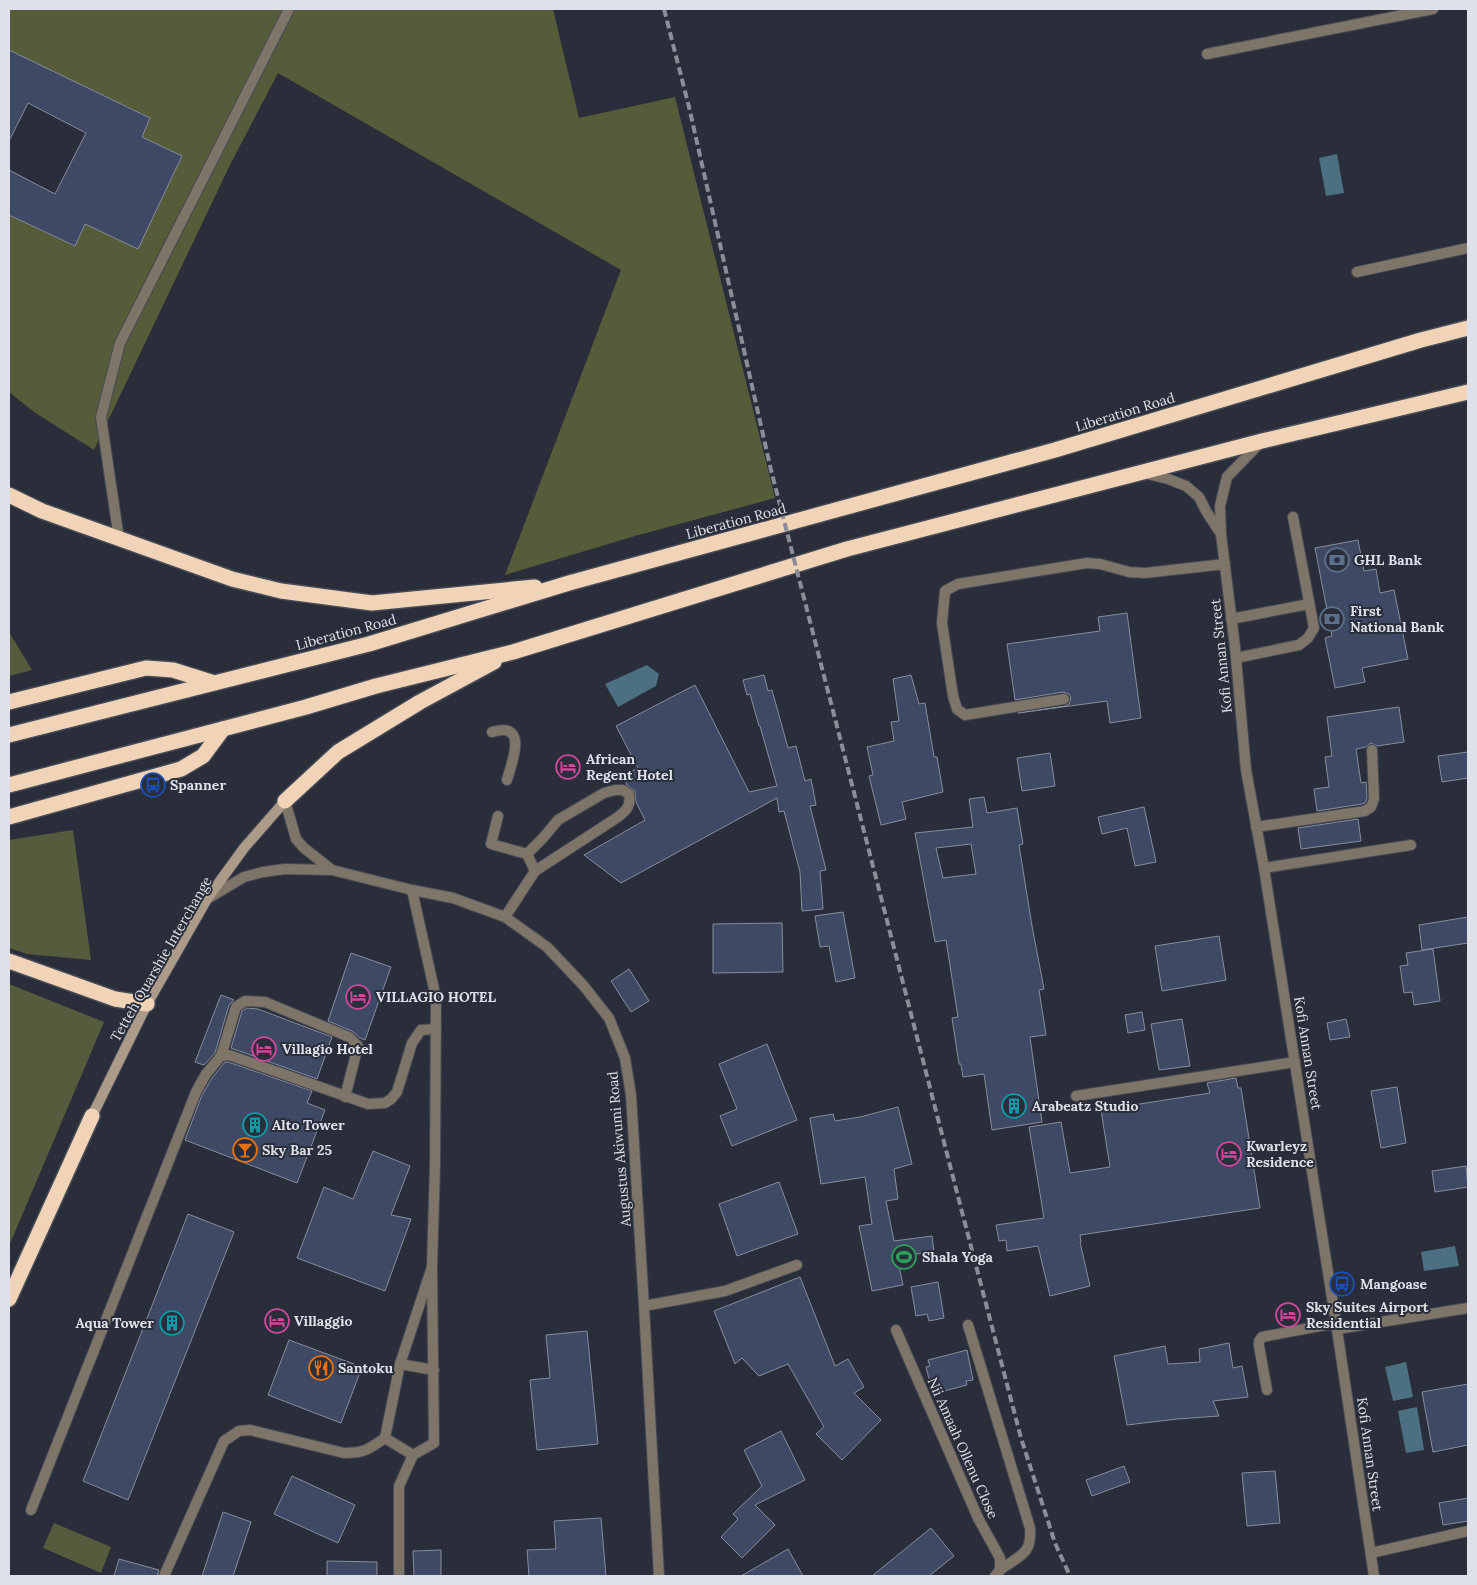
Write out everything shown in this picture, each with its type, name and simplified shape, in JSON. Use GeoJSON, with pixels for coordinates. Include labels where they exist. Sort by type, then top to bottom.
{"type":"FeatureCollection","features":[{"type":"Feature","properties":{"kind":"highway","name":"Liberation Road"},"geometry":{"type":"LineString","coordinates":[[9,735],[369,644],[569,583],[1055,450],[1468,328]]}},
{"type":"Feature","properties":{"kind":"highway"},"geometry":{"type":"LineString","coordinates":[[9,785],[223,730],[376,686],[513,652],[847,550],[1262,441],[1468,392]]}},
{"type":"Feature","properties":{"kind":"highway"},"geometry":{"type":"LineString","coordinates":[[9,495],[42,511],[232,579],[281,591],[372,603],[569,583]]}},
{"type":"Feature","properties":{"kind":"highway"},"geometry":{"type":"LineString","coordinates":[[284,801],[338,752],[420,702],[513,652]]}},
{"type":"Feature","properties":{"kind":"highway"},"geometry":{"type":"LineString","coordinates":[[9,702],[146,668],[173,670],[213,682]]}},
{"type":"Feature","properties":{"kind":"highway"},"geometry":{"type":"LineString","coordinates":[[9,817],[181,768],[203,756],[223,730]]}},
{"type":"Feature","properties":{"kind":"highway"},"geometry":{"type":"LineString","coordinates":[[9,961],[116,998],[147,1004]]}},
{"type":"Feature","properties":{"kind":"highway"},"geometry":{"type":"LineString","coordinates":[[9,1299],[92,1116]]}},
{"type":"Feature","properties":{"kind":"street"},"geometry":{"type":"LineString","coordinates":[[119,539],[101,418],[120,342],[289,9]]}},
{"type":"Feature","properties":{"kind":"street"},"geometry":{"type":"LineString","coordinates":[[1207,54],[1433,9]]}},
{"type":"Feature","properties":{"kind":"street"},"geometry":{"type":"LineString","coordinates":[[1357,272],[1468,248]]}},
{"type":"Feature","properties":{"kind":"street","name":"Kofi Annan Street"},"geometry":{"type":"LineString","coordinates":[[1262,441],[1227,477],[1220,506],[1221,534],[1236,658],[1246,770],[1264,868],[1337,1326],[1374,1576]]}},
{"type":"Feature","properties":{"kind":"street","name":"Kofi Annan Street"},"geometry":{"type":"LineString","coordinates":[[1142,473],[1168,479],[1186,486],[1199,497],[1221,534]]}},
{"type":"Feature","properties":{"kind":"street"},"geometry":{"type":"LineString","coordinates":[[1236,658],[1299,645],[1308,638],[1314,628],[1293,517]]}},
{"type":"Feature","properties":{"kind":"street"},"geometry":{"type":"LineString","coordinates":[[1064,699],[965,715],[957,709],[953,696],[942,623],[946,591],[958,584],[1087,562],[1129,572],[1146,573],[1225,564]]}},
{"type":"Feature","properties":{"kind":"street"},"geometry":{"type":"LineString","coordinates":[[1231,619],[1309,604]]}},
{"type":"Feature","properties":{"kind":"street"},"geometry":{"type":"LineString","coordinates":[[492,732],[500,729],[509,731],[515,737],[516,745],[507,780]]}},
{"type":"Feature","properties":{"kind":"street"},"geometry":{"type":"LineString","coordinates":[[1256,827],[1366,811],[1372,807],[1374,798],[1372,750]]}},
{"type":"Feature","properties":{"kind":"street"},"geometry":{"type":"LineString","coordinates":[[505,917],[535,871],[628,809],[629,794],[623,790],[615,790],[604,793],[588,802],[558,820],[544,838],[527,854]]}},
{"type":"Feature","properties":{"kind":"street","name":"Augustus Akiwumi Road"},"geometry":{"type":"LineString","coordinates":[[284,801],[296,839],[304,848],[332,870]]}},
{"type":"Feature","properties":{"kind":"street","name":"Tetteh Quarshie Interchange"},"geometry":{"type":"LineString","coordinates":[[92,1116],[147,1004],[207,900],[244,848],[284,801]]}},
{"type":"Feature","properties":{"kind":"street"},"geometry":{"type":"LineString","coordinates":[[498,816],[491,844],[527,854],[535,871]]}},
{"type":"Feature","properties":{"kind":"street"},"geometry":{"type":"LineString","coordinates":[[1264,868],[1411,846]]}},
{"type":"Feature","properties":{"kind":"street","name":"Augustus Akiwumi Road"},"geometry":{"type":"LineString","coordinates":[[207,900],[244,877],[285,869],[332,870],[453,898],[505,917],[547,947],[583,985],[608,1018],[625,1058],[631,1095],[659,1576]]}},
{"type":"Feature","properties":{"kind":"street"},"geometry":{"type":"LineString","coordinates":[[400,1576],[400,1486],[413,1455],[434,1443],[432,1267],[436,998],[412,890]]}},
{"type":"Feature","properties":{"kind":"street"},"geometry":{"type":"LineString","coordinates":[[31,1510],[196,1092],[206,1074],[221,1056],[236,1007],[245,1000],[265,1002],[349,1037],[358,1046],[345,1097]]}},
{"type":"Feature","properties":{"kind":"street"},"geometry":{"type":"LineString","coordinates":[[221,1056],[229,1055],[368,1104],[385,1103],[397,1092],[412,1043],[421,1030],[436,1029]]}},
{"type":"Feature","properties":{"kind":"street"},"geometry":{"type":"LineString","coordinates":[[1076,1096],[1295,1062]]}},
{"type":"Feature","properties":{"kind":"street"},"geometry":{"type":"LineString","coordinates":[[644,1306],[725,1291],[797,1265]]}},
{"type":"Feature","properties":{"kind":"street"},"geometry":{"type":"LineString","coordinates":[[164,1576],[224,1441],[239,1430],[250,1430],[344,1453],[366,1451],[385,1438],[400,1364],[432,1267]]}},
{"type":"Feature","properties":{"kind":"street"},"geometry":{"type":"LineString","coordinates":[[1267,1390],[1259,1346],[1262,1337],[1468,1308]]}},
{"type":"Feature","properties":{"kind":"street"},"geometry":{"type":"LineString","coordinates":[[968,1325],[1030,1528],[1028,1549],[997,1573]]}},
{"type":"Feature","properties":{"kind":"street","name":"Nii Amaah Ollenu Close"},"geometry":{"type":"LineString","coordinates":[[896,1330],[978,1518],[1000,1558],[997,1573]]}},
{"type":"Feature","properties":{"kind":"street"},"geometry":{"type":"LineString","coordinates":[[400,1364],[434,1370]]}},
{"type":"Feature","properties":{"kind":"street"},"geometry":{"type":"LineString","coordinates":[[385,1438],[413,1455]]}},
{"type":"Feature","properties":{"kind":"street"},"geometry":{"type":"LineString","coordinates":[[1371,1553],[1468,1531]]}},
{"type":"Feature","properties":{"kind":"green space"},"geometry":{"type":"Polygon","coordinates":[[[9,9],[553,9],[579,118],[675,97],[775,498],[635,536],[505,575],[621,270],[278,73],[230,165],[94,450],[34,412],[9,392],[9,215],[74,246],[85,224],[181,156],[142,137],[150,118],[9,50],[9,9]]]}},
{"type":"Feature","properties":{"kind":"green space"},"geometry":{"type":"Polygon","coordinates":[[[9,632],[32,670],[9,676],[9,632]]]}},
{"type":"Feature","properties":{"kind":"green space"},"geometry":{"type":"Polygon","coordinates":[[[73,830],[91,960],[27,954],[9,948],[9,840],[73,830]]]}},
{"type":"Feature","properties":{"kind":"green space"},"geometry":{"type":"Polygon","coordinates":[[[9,984],[104,1022],[9,1246],[9,984]]]}},
{"type":"Feature","properties":{"kind":"green space"},"geometry":{"type":"Polygon","coordinates":[[[54,1523],[111,1547],[101,1573],[43,1548],[54,1523]]]}},
{"type":"Feature","properties":{"kind":"water"},"geometry":{"type":"Polygon","coordinates":[[[1337,154],[1344,193],[1326,196],[1319,158],[1337,154]]]}},
{"type":"Feature","properties":{"kind":"water"},"geometry":{"type":"Polygon","coordinates":[[[647,665],[659,674],[656,686],[618,707],[605,684],[647,665]]]}},
{"type":"Feature","properties":{"kind":"water"},"geometry":{"type":"Polygon","coordinates":[[[1455,1246],[1459,1266],[1424,1271],[1421,1252],[1455,1246]]]}},
{"type":"Feature","properties":{"kind":"water"},"geometry":{"type":"Polygon","coordinates":[[[1406,1362],[1413,1397],[1393,1401],[1385,1367],[1406,1362]]]}},
{"type":"Feature","properties":{"kind":"water"},"geometry":{"type":"Polygon","coordinates":[[[1417,1407],[1424,1450],[1406,1453],[1398,1411],[1417,1407]]]}},
{"type":"Feature","properties":{"kind":"building"},"geometry":{"type":"Polygon","coordinates":[[[9,50],[150,118],[142,137],[182,156],[138,249],[85,224],[75,246],[9,215],[9,170],[55,194],[86,133],[28,103],[9,141],[9,50]]]}},
{"type":"Feature","properties":{"kind":"building"},"geometry":{"type":"Polygon","coordinates":[[[1358,540],[1364,571],[1376,569],[1380,593],[1394,590],[1408,659],[1362,668],[1365,682],[1335,688],[1325,638],[1332,636],[1315,548],[1358,540]]]}},
{"type":"Feature","properties":{"kind":"building"},"geometry":{"type":"Polygon","coordinates":[[[1127,613],[1141,718],[1110,723],[1107,701],[1018,713],[1065,706],[1069,704],[1071,698],[1069,694],[1063,692],[1015,700],[1007,644],[1100,631],[1098,617],[1127,613]]]}},
{"type":"Feature","properties":{"kind":"building"},"geometry":{"type":"Polygon","coordinates":[[[764,675],[768,691],[772,690],[788,748],[796,746],[805,781],[811,779],[816,805],[810,806],[826,870],[820,871],[823,909],[802,911],[800,872],[784,811],[779,812],[777,798],[621,883],[584,855],[645,820],[636,802],[635,791],[627,785],[623,776],[638,768],[616,726],[695,685],[749,792],[777,786],[750,694],[747,695],[743,680],[764,675]]]}},
{"type":"Feature","properties":{"kind":"building"},"geometry":{"type":"Polygon","coordinates":[[[911,675],[919,704],[925,703],[934,757],[937,757],[943,792],[902,802],[906,819],[881,825],[869,776],[873,775],[867,747],[894,741],[891,722],[899,721],[893,679],[911,675]]]}},
{"type":"Feature","properties":{"kind":"building"},"geometry":{"type":"Polygon","coordinates":[[[1399,707],[1404,742],[1377,746],[1371,743],[1366,747],[1356,749],[1361,783],[1366,782],[1367,798],[1365,803],[1317,811],[1314,789],[1329,787],[1325,757],[1332,756],[1327,717],[1399,707]]]}},
{"type":"Feature","properties":{"kind":"building"},"geometry":{"type":"Polygon","coordinates":[[[1468,752],[1468,778],[1442,782],[1438,756],[1468,752]]]}},
{"type":"Feature","properties":{"kind":"building"},"geometry":{"type":"Polygon","coordinates":[[[1050,753],[1055,786],[1022,791],[1017,758],[1050,753]]]}},
{"type":"Feature","properties":{"kind":"building"},"geometry":{"type":"Polygon","coordinates":[[[984,797],[987,813],[1017,808],[1023,844],[1019,845],[1044,989],[1039,990],[1046,1035],[1030,1037],[1042,1122],[992,1130],[984,1074],[963,1077],[961,1064],[959,1064],[952,1018],[958,1017],[946,940],[935,942],[915,833],[973,827],[969,799],[984,797]],[[971,844],[936,848],[943,878],[976,874],[971,844]]]}},
{"type":"Feature","properties":{"kind":"building"},"geometry":{"type":"Polygon","coordinates":[[[1144,807],[1156,862],[1135,866],[1127,828],[1102,834],[1098,817],[1144,807]]]}},
{"type":"Feature","properties":{"kind":"building"},"geometry":{"type":"Polygon","coordinates":[[[1358,819],[1361,841],[1301,849],[1298,828],[1358,819]]]}},
{"type":"Feature","properties":{"kind":"building"},"geometry":{"type":"Polygon","coordinates":[[[843,912],[855,978],[836,982],[829,946],[820,947],[815,916],[843,912]]]}},
{"type":"Feature","properties":{"kind":"building"},"geometry":{"type":"Polygon","coordinates":[[[1468,917],[1468,943],[1422,950],[1419,925],[1468,917]]]}},
{"type":"Feature","properties":{"kind":"building"},"geometry":{"type":"Polygon","coordinates":[[[782,923],[783,972],[713,973],[713,924],[782,923]]]}},
{"type":"Feature","properties":{"kind":"building"},"geometry":{"type":"Polygon","coordinates":[[[1219,936],[1226,980],[1162,991],[1155,946],[1219,936]]]}},
{"type":"Feature","properties":{"kind":"building"},"geometry":{"type":"Polygon","coordinates":[[[1433,949],[1440,1001],[1414,1005],[1412,992],[1404,993],[1400,966],[1408,965],[1406,953],[1433,949]]]}},
{"type":"Feature","properties":{"kind":"building","name":"VILLAGIO HOTEL"},"geometry":{"type":"Polygon","coordinates":[[[351,953],[391,967],[365,1040],[352,1031],[328,1021],[351,953]]]}},
{"type":"Feature","properties":{"kind":"building"},"geometry":{"type":"Polygon","coordinates":[[[629,969],[649,1001],[631,1012],[611,981],[629,969]]]}},
{"type":"Feature","properties":{"kind":"building"},"geometry":{"type":"Polygon","coordinates":[[[221,995],[234,1000],[229,1005],[215,1053],[204,1065],[195,1062],[221,995]]]}},
{"type":"Feature","properties":{"kind":"building"},"geometry":{"type":"Polygon","coordinates":[[[247,1008],[258,1009],[332,1037],[317,1079],[231,1048],[242,1011],[247,1008]]]}},
{"type":"Feature","properties":{"kind":"building"},"geometry":{"type":"Polygon","coordinates":[[[1142,1012],[1145,1030],[1128,1033],[1125,1015],[1142,1012]]]}},
{"type":"Feature","properties":{"kind":"building"},"geometry":{"type":"Polygon","coordinates":[[[1182,1019],[1190,1066],[1159,1070],[1151,1024],[1182,1019]]]}},
{"type":"Feature","properties":{"kind":"building"},"geometry":{"type":"Polygon","coordinates":[[[1346,1019],[1350,1037],[1330,1040],[1327,1023],[1346,1019]]]}},
{"type":"Feature","properties":{"kind":"building"},"geometry":{"type":"Polygon","coordinates":[[[767,1044],[797,1120],[732,1146],[720,1116],[737,1109],[719,1064],[767,1044]]]}},
{"type":"Feature","properties":{"kind":"building","name":"Alto Tower"},"geometry":{"type":"Polygon","coordinates":[[[225,1062],[312,1091],[307,1103],[325,1110],[297,1183],[185,1140],[202,1095],[212,1078],[225,1062]]]}},
{"type":"Feature","properties":{"kind":"building"},"geometry":{"type":"Polygon","coordinates":[[[1236,1078],[1238,1088],[1241,1088],[1260,1208],[1080,1235],[1090,1286],[1050,1296],[1038,1246],[1007,1251],[1006,1240],[999,1241],[996,1225],[1044,1218],[1029,1127],[1061,1122],[1070,1173],[1110,1167],[1101,1110],[1210,1093],[1207,1083],[1236,1078]]]}},
{"type":"Feature","properties":{"kind":"building"},"geometry":{"type":"Polygon","coordinates":[[[1397,1087],[1406,1143],[1381,1148],[1371,1091],[1397,1087]]]}},
{"type":"Feature","properties":{"kind":"building"},"geometry":{"type":"Polygon","coordinates":[[[898,1107],[912,1164],[894,1169],[898,1199],[886,1201],[894,1241],[932,1236],[934,1252],[897,1256],[903,1285],[872,1291],[859,1226],[872,1224],[865,1177],[821,1184],[810,1118],[833,1114],[835,1121],[860,1117],[898,1107]]]}},
{"type":"Feature","properties":{"kind":"building"},"geometry":{"type":"Polygon","coordinates":[[[373,1151],[410,1166],[391,1215],[411,1219],[385,1291],[297,1258],[324,1187],[353,1199],[373,1151]]]}},
{"type":"Feature","properties":{"kind":"building"},"geometry":{"type":"Polygon","coordinates":[[[1466,1166],[1468,1187],[1435,1192],[1432,1171],[1466,1166]]]}},
{"type":"Feature","properties":{"kind":"building"},"geometry":{"type":"Polygon","coordinates":[[[779,1182],[798,1234],[737,1256],[719,1204],[779,1182]]]}},
{"type":"Feature","properties":{"kind":"building","name":"Aqua Tower"},"geometry":{"type":"Polygon","coordinates":[[[188,1214],[234,1232],[128,1500],[83,1481],[188,1214]]]}},
{"type":"Feature","properties":{"kind":"building"},"geometry":{"type":"Polygon","coordinates":[[[800,1277],[835,1366],[848,1359],[864,1387],[854,1393],[881,1420],[842,1460],[816,1434],[824,1427],[788,1364],[759,1376],[742,1358],[735,1364],[714,1311],[800,1277]]]}},
{"type":"Feature","properties":{"kind":"building"},"geometry":{"type":"Polygon","coordinates":[[[938,1282],[944,1318],[929,1321],[927,1314],[916,1316],[911,1287],[938,1282]]]}},
{"type":"Feature","properties":{"kind":"building"},"geometry":{"type":"Polygon","coordinates":[[[587,1331],[598,1444],[537,1450],[530,1380],[550,1378],[546,1335],[587,1331]]]}},
{"type":"Feature","properties":{"kind":"building"},"geometry":{"type":"Polygon","coordinates":[[[289,1340],[362,1367],[341,1423],[268,1395],[289,1340]]]}},
{"type":"Feature","properties":{"kind":"building"},"geometry":{"type":"Polygon","coordinates":[[[1229,1343],[1233,1368],[1242,1366],[1248,1397],[1213,1401],[1219,1416],[1127,1425],[1114,1356],[1165,1346],[1168,1364],[1200,1362],[1199,1349],[1229,1343]]]}},
{"type":"Feature","properties":{"kind":"building"},"geometry":{"type":"Polygon","coordinates":[[[967,1350],[973,1380],[966,1381],[967,1385],[933,1394],[926,1367],[930,1366],[928,1360],[967,1350]]]}},
{"type":"Feature","properties":{"kind":"building"},"geometry":{"type":"Polygon","coordinates":[[[1468,1384],[1468,1445],[1433,1452],[1422,1392],[1468,1384]]]}},
{"type":"Feature","properties":{"kind":"building"},"geometry":{"type":"Polygon","coordinates":[[[781,1431],[805,1480],[755,1505],[775,1525],[742,1558],[721,1537],[738,1519],[733,1514],[762,1486],[744,1450],[781,1431]]]}},
{"type":"Feature","properties":{"kind":"building"},"geometry":{"type":"Polygon","coordinates":[[[1124,1466],[1130,1482],[1092,1496],[1086,1480],[1124,1466]]]}},
{"type":"Feature","properties":{"kind":"building"},"geometry":{"type":"Polygon","coordinates":[[[1275,1471],[1280,1523],[1247,1526],[1242,1473],[1275,1471]]]}},
{"type":"Feature","properties":{"kind":"building"},"geometry":{"type":"Polygon","coordinates":[[[292,1476],[355,1505],[338,1543],[274,1514],[292,1476]]]}},
{"type":"Feature","properties":{"kind":"building"},"geometry":{"type":"Polygon","coordinates":[[[1468,1498],[1468,1521],[1443,1525],[1439,1503],[1468,1498]]]}},
{"type":"Feature","properties":{"kind":"building"},"geometry":{"type":"Polygon","coordinates":[[[223,1512],[251,1522],[233,1576],[202,1576],[223,1512]]]}},
{"type":"Feature","properties":{"kind":"building"},"geometry":{"type":"Polygon","coordinates":[[[601,1518],[606,1576],[529,1576],[527,1550],[556,1549],[554,1521],[601,1518]]]}},
{"type":"Feature","properties":{"kind":"building"},"geometry":{"type":"Polygon","coordinates":[[[931,1528],[954,1556],[929,1576],[872,1576],[931,1528]]]}},
{"type":"Feature","properties":{"kind":"building"},"geometry":{"type":"Polygon","coordinates":[[[788,1549],[803,1576],[741,1576],[788,1549]]]}},
{"type":"Feature","properties":{"kind":"building"},"geometry":{"type":"Polygon","coordinates":[[[441,1550],[441,1576],[414,1576],[413,1551],[441,1550]]]}},
{"type":"Feature","properties":{"kind":"building"},"geometry":{"type":"Polygon","coordinates":[[[119,1559],[159,1570],[157,1576],[114,1576],[119,1559]]]}},
{"type":"Feature","properties":{"kind":"building"},"geometry":{"type":"Polygon","coordinates":[[[327,1561],[377,1562],[377,1576],[327,1576],[327,1561]]]}},
{"type":"Feature","properties":{"kind":"railway"},"geometry":{"type":"LineString","coordinates":[[664,9],[689,107],[771,470],[962,1212],[1021,1438],[1055,1543],[1070,1576]]}},
{"type":"Feature","properties":{"kind":"place","name":"GHL Bank"},"geometry":{"type":"Point","coordinates":[1337,560]}},
{"type":"Feature","properties":{"kind":"place","name":"First National Bank"},"geometry":{"type":"Point","coordinates":[1332,619]}},
{"type":"Feature","properties":{"kind":"place","name":"African Regent Hotel"},"geometry":{"type":"Point","coordinates":[568,767]}},
{"type":"Feature","properties":{"kind":"place","name":"Spanner"},"geometry":{"type":"Point","coordinates":[153,785]}},
{"type":"Feature","properties":{"kind":"place","name":"VILLAGIO HOTEL"},"geometry":{"type":"Point","coordinates":[358,997]}},
{"type":"Feature","properties":{"kind":"place","name":"Villagio Hotel"},"geometry":{"type":"Point","coordinates":[264,1049]}},
{"type":"Feature","properties":{"kind":"place","name":"Arabeatz Studio"},"geometry":{"type":"Point","coordinates":[1014,1106]}},
{"type":"Feature","properties":{"kind":"place","name":"Alto Tower"},"geometry":{"type":"Point","coordinates":[255,1125]}},
{"type":"Feature","properties":{"kind":"place","name":"Sky Bar 25"},"geometry":{"type":"Point","coordinates":[245,1150]}},
{"type":"Feature","properties":{"kind":"place","name":"Kwarleyz Residence"},"geometry":{"type":"Point","coordinates":[1229,1154]}},
{"type":"Feature","properties":{"kind":"place","name":"Shala Yoga"},"geometry":{"type":"Point","coordinates":[904,1257]}},
{"type":"Feature","properties":{"kind":"place","name":"Mangoase"},"geometry":{"type":"Point","coordinates":[1342,1284]}},
{"type":"Feature","properties":{"kind":"place","name":"Sky Suites Airport Residential"},"geometry":{"type":"Point","coordinates":[1288,1315]}},
{"type":"Feature","properties":{"kind":"place","name":"Villaggio"},"geometry":{"type":"Point","coordinates":[277,1321]}},
{"type":"Feature","properties":{"kind":"place","name":"Aqua Tower"},"geometry":{"type":"Point","coordinates":[172,1323]}},
{"type":"Feature","properties":{"kind":"place","name":"Santoku"},"geometry":{"type":"Point","coordinates":[321,1368]}}]}
